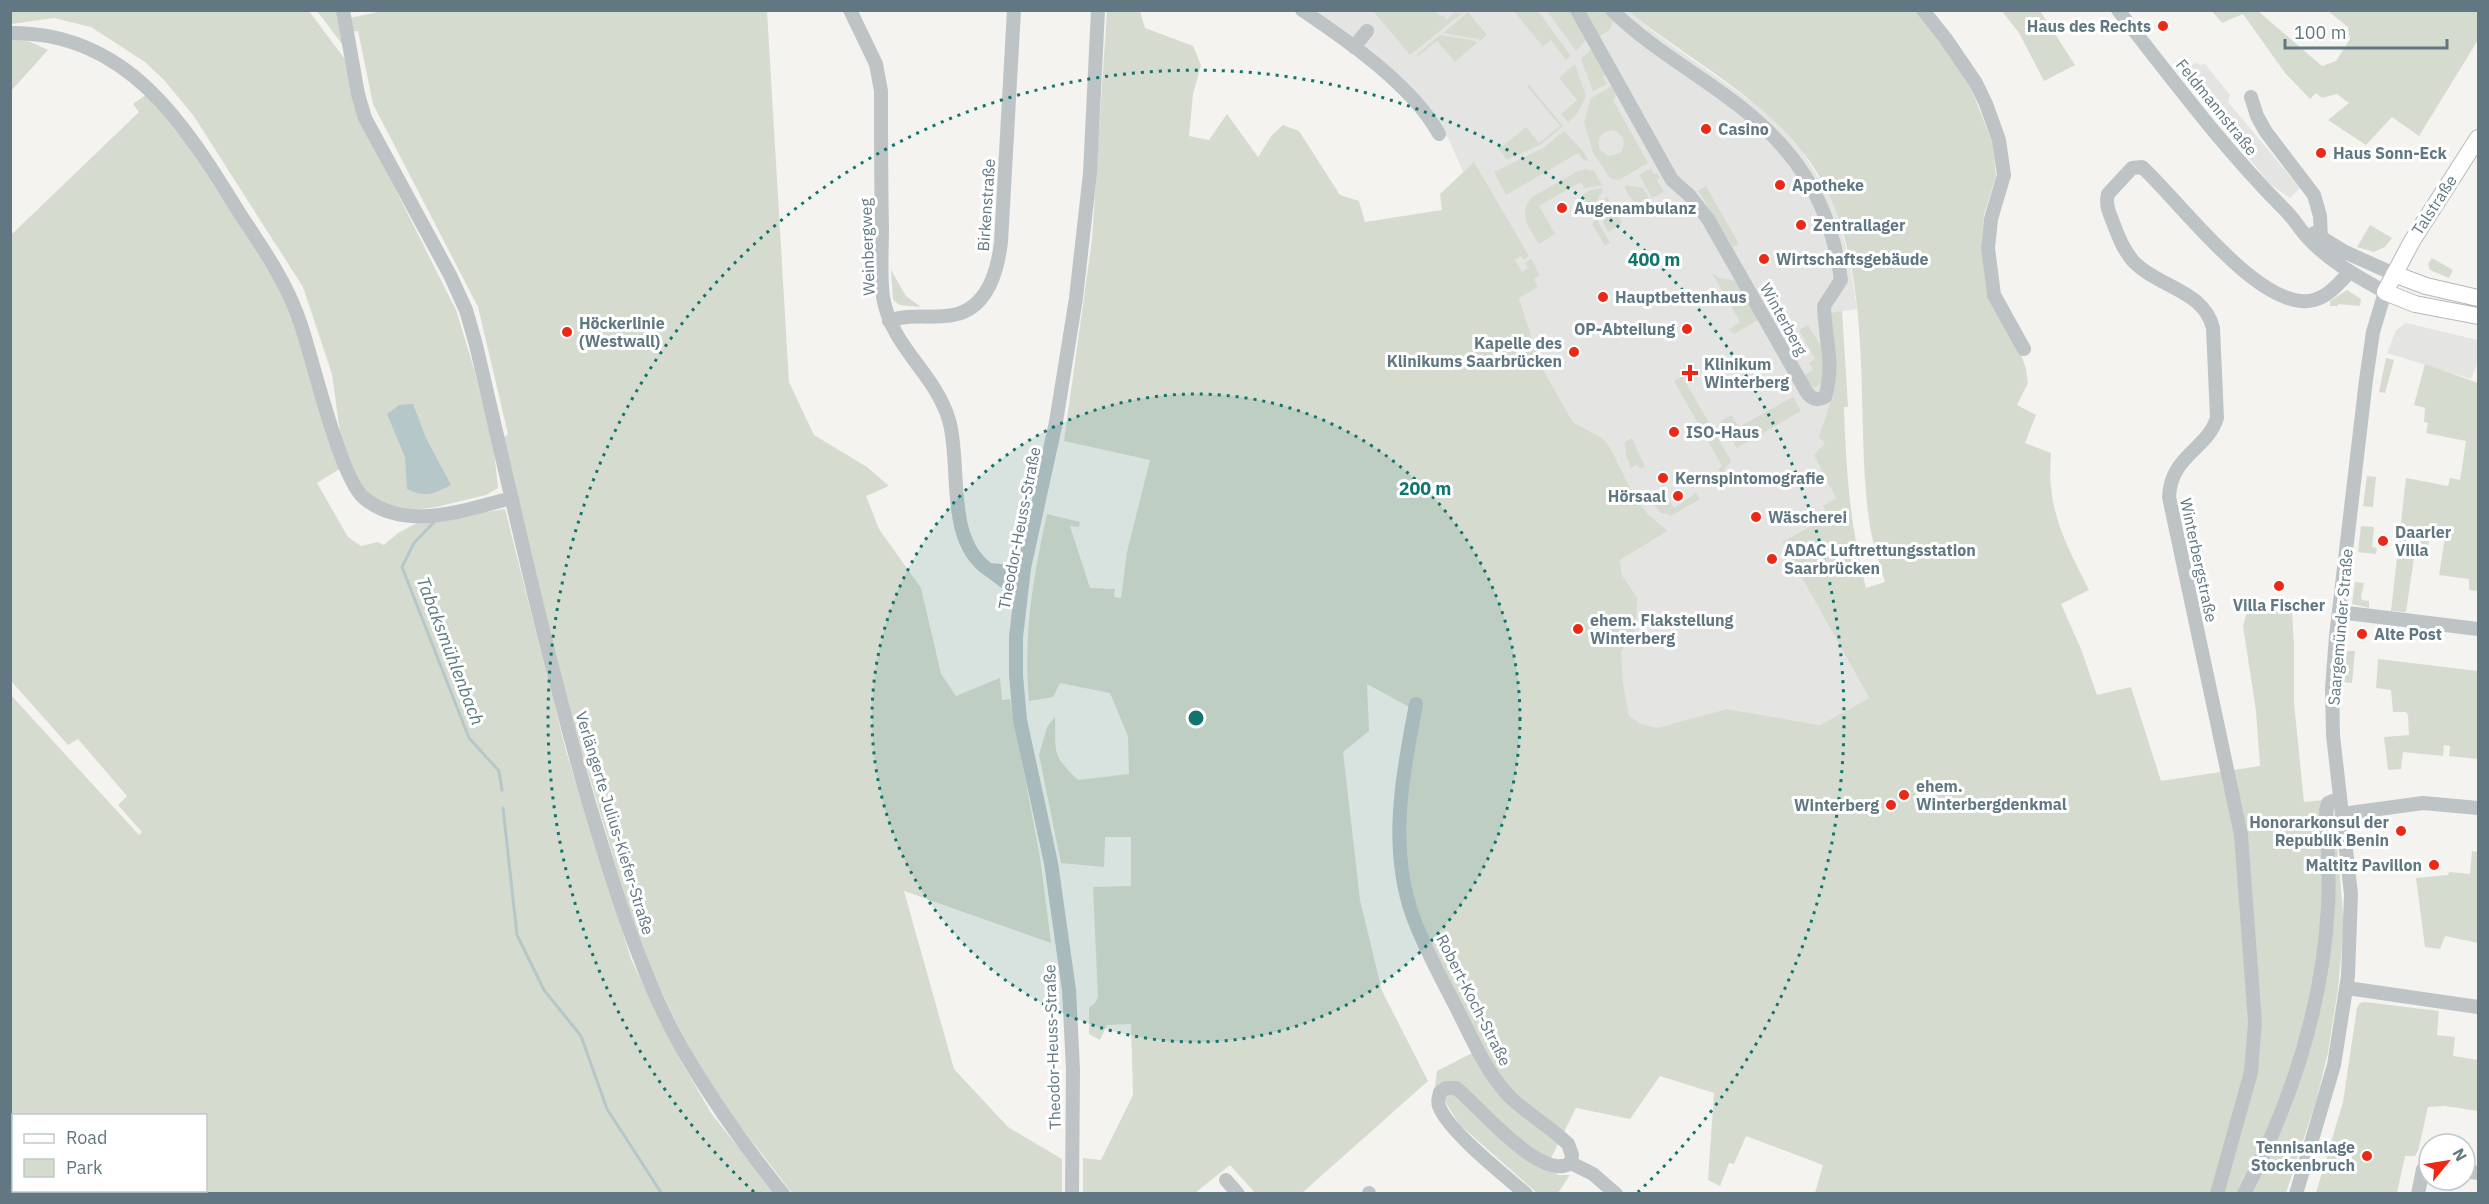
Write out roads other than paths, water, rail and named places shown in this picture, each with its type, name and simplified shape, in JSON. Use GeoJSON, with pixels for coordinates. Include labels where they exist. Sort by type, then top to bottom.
{"type":"FeatureCollection","features":[{"type":"Feature","properties":{"kind":"main road","name":"Talstraße"},"geometry":{"type":"LineString","coordinates":[[2394,274],[2433,206],[2478,138]]}},
{"type":"Feature","properties":{"kind":"main road","name":"Saargemünder Straße"},"geometry":{"type":"LineString","coordinates":[[2385,292],[2394,274]]}},
{"type":"Feature","properties":{"kind":"main road"},"geometry":{"type":"LineString","coordinates":[[2394,274],[2426,286],[2478,298]]}},
{"type":"Feature","properties":{"kind":"main road"},"geometry":{"type":"LineString","coordinates":[[2385,292],[2415,304],[2478,316]]}},
{"type":"Feature","properties":{"kind":"street","name":"Verlängerte Julius-Kiefer-Straße"},"geometry":{"type":"LineString","coordinates":[[343,10],[358,94],[365,118],[450,275],[466,310],[558,693],[612,879],[639,956],[680,1045],[718,1109],[783,1194]]}},
{"type":"Feature","properties":{"kind":"street","name":"Weinbergweg"},"geometry":{"type":"LineString","coordinates":[[850,10],[870,49],[879,77],[882,284],[889,321],[904,348],[926,375],[942,402],[952,436],[958,514],[969,547],[989,570],[1020,593]]}},
{"type":"Feature","properties":{"kind":"street","name":"Birkenstraße"},"geometry":{"type":"LineString","coordinates":[[889,321],[904,316],[957,314],[980,301],[994,281],[1001,242],[1014,10]]}},
{"type":"Feature","properties":{"kind":"street","name":"Theodor-Heuss-Straße"},"geometry":{"type":"LineString","coordinates":[[1072,1194],[1072,1069],[1069,990],[1051,863],[1020,720],[1016,657],[1024,568],[1056,422],[1076,298],[1090,173],[1098,10]]}},
{"type":"Feature","properties":{"kind":"street"},"geometry":{"type":"LineString","coordinates":[[1302,10],[1354,47],[1418,105],[1431,119],[1439,134]]}},
{"type":"Feature","properties":{"kind":"street","name":"Winterberg"},"geometry":{"type":"LineString","coordinates":[[1577,10],[1672,180],[1689,195],[1708,219],[1809,396],[1819,400],[1826,397],[1831,361],[1824,306],[1841,280],[1833,240],[1818,197],[1800,166],[1769,131],[1733,101],[1651,44],[1612,10]]}},
{"type":"Feature","properties":{"kind":"street"},"geometry":{"type":"LineString","coordinates":[[1923,10],[1976,83],[1996,133],[2004,176],[1991,219],[1988,248],[1994,295],[2024,349]]}},
{"type":"Feature","properties":{"kind":"street","name":"Feldmannstraße"},"geometry":{"type":"LineString","coordinates":[[2118,10],[2212,130],[2257,182],[2295,220],[2307,237],[2350,272],[2385,292]]}},
{"type":"Feature","properties":{"kind":"street"},"geometry":{"type":"LineString","coordinates":[[1354,47],[1367,31]]}},
{"type":"Feature","properties":{"kind":"street"},"geometry":{"type":"LineString","coordinates":[[10,33],[27,33],[65,41],[109,59],[147,86],[182,124],[287,289],[302,326],[348,477],[364,498],[385,509],[417,518],[512,498]]}},
{"type":"Feature","properties":{"kind":"street","name":"Feldmannstraße"},"geometry":{"type":"LineString","coordinates":[[2251,97],[2257,116],[2266,132],[2313,195],[2320,216],[2321,238]]}},
{"type":"Feature","properties":{"kind":"street","name":"Winterbergstraße"},"geometry":{"type":"LineString","coordinates":[[2217,1194],[2251,1072],[2255,1022],[2241,835],[2169,497],[2169,485],[2176,469],[2214,427],[2217,418],[2213,328],[2211,318],[2200,304],[2148,273],[2129,255],[2107,208],[2108,194],[2132,168],[2142,167],[2214,245],[2250,274],[2288,297],[2306,301],[2315,299],[2331,290],[2350,272]]}},
{"type":"Feature","properties":{"kind":"street","name":"Feldmannstraße"},"geometry":{"type":"LineString","coordinates":[[2295,220],[2345,252],[2394,274]]}},
{"type":"Feature","properties":{"kind":"street","name":"Saargemünder Straße"},"geometry":{"type":"LineString","coordinates":[[2296,1194],[2334,1065],[2347,988],[2351,894],[2333,731],[2332,688],[2366,380],[2373,332],[2385,292]]}},
{"type":"Feature","properties":{"kind":"street"},"geometry":{"type":"LineString","coordinates":[[989,570],[1011,572],[1024,568]]}},
{"type":"Feature","properties":{"kind":"street"},"geometry":{"type":"LineString","coordinates":[[2339,612],[2478,629]]}},
{"type":"Feature","properties":{"kind":"street","name":"Robert-Koch-Straße"},"geometry":{"type":"LineString","coordinates":[[1416,704],[1399,801],[1398,831],[1405,889],[1413,916],[1461,1017],[1494,1076],[1511,1098],[1568,1144],[1572,1155],[1571,1163]]}},
{"type":"Feature","properties":{"kind":"street"},"geometry":{"type":"LineString","coordinates":[[2244,1194],[2279,1122],[2313,1011],[2328,908],[2326,810],[2328,803],[2340,798]]}},
{"type":"Feature","properties":{"kind":"street"},"geometry":{"type":"LineString","coordinates":[[2342,814],[2423,803],[2478,808]]}},
{"type":"Feature","properties":{"kind":"street"},"geometry":{"type":"LineString","coordinates":[[2347,988],[2478,1007]]}},
{"type":"Feature","properties":{"kind":"street"},"geometry":{"type":"LineString","coordinates":[[1526,1194],[1462,1137],[1439,1107],[1440,1092],[1446,1088],[1456,1088],[1498,1130],[1530,1152],[1556,1168],[1571,1163],[1593,1174],[1616,1194]]}},
{"type":"Feature","properties":{"kind":"street"},"geometry":{"type":"LineString","coordinates":[[1226,1180],[1239,1194]]}},
{"type":"Feature","properties":{"kind":"waterway","name":"Tabaksmühlenbach"},"geometry":{"type":"LineString","coordinates":[[434,522],[414,543],[402,567],[469,738],[499,771],[502,790]]}},
{"type":"Feature","properties":{"kind":"waterway","name":"Tabaksmühlenbach"},"geometry":{"type":"LineString","coordinates":[[503,808],[517,935],[544,990],[581,1036],[607,1109],[662,1194]]}},
{"type":"Feature","properties":{"kind":"place","name":"Haus des Rechts"},"geometry":{"type":"Point","coordinates":[2163,26]}},
{"type":"Feature","properties":{"kind":"place","name":"Casino"},"geometry":{"type":"Point","coordinates":[1706,129]}},
{"type":"Feature","properties":{"kind":"place","name":"Haus Sonn-Eck"},"geometry":{"type":"Point","coordinates":[2321,153]}},
{"type":"Feature","properties":{"kind":"place","name":"Apotheke"},"geometry":{"type":"Point","coordinates":[1780,185]}},
{"type":"Feature","properties":{"kind":"place","name":"Augenambulanz"},"geometry":{"type":"Point","coordinates":[1562,208]}},
{"type":"Feature","properties":{"kind":"place","name":"Zentrallager"},"geometry":{"type":"Point","coordinates":[1801,225]}},
{"type":"Feature","properties":{"kind":"place","name":"Wirtschaftsgebäude"},"geometry":{"type":"Point","coordinates":[1764,259]}},
{"type":"Feature","properties":{"kind":"place","name":"Hauptbettenhaus"},"geometry":{"type":"Point","coordinates":[1603,297]}},
{"type":"Feature","properties":{"kind":"place","name":"OP-Abteilung"},"geometry":{"type":"Point","coordinates":[1687,329]}},
{"type":"Feature","properties":{"kind":"place","name":"Höckerlinie (Westwall)"},"geometry":{"type":"Point","coordinates":[567,332]}},
{"type":"Feature","properties":{"kind":"place","name":"Kapelle des Klinikums Saarbrücken"},"geometry":{"type":"Point","coordinates":[1574,352]}},
{"type":"Feature","properties":{"kind":"place","name":"Klinikum Winterberg"},"geometry":{"type":"Point","coordinates":[1690,373]}},
{"type":"Feature","properties":{"kind":"place","name":"ISO-Haus"},"geometry":{"type":"Point","coordinates":[1674,432]}},
{"type":"Feature","properties":{"kind":"place","name":"Kernspintomografie"},"geometry":{"type":"Point","coordinates":[1663,478]}},
{"type":"Feature","properties":{"kind":"place","name":"Hörsaal"},"geometry":{"type":"Point","coordinates":[1678,496]}},
{"type":"Feature","properties":{"kind":"place","name":"Wäscherei"},"geometry":{"type":"Point","coordinates":[1756,517]}},
{"type":"Feature","properties":{"kind":"place","name":"Daarler Villa"},"geometry":{"type":"Point","coordinates":[2383,541]}},
{"type":"Feature","properties":{"kind":"place","name":"ADAC Luftrettungsstation Saarbrücken"},"geometry":{"type":"Point","coordinates":[1772,559]}},
{"type":"Feature","properties":{"kind":"place","name":"Villa Fischer"},"geometry":{"type":"Point","coordinates":[2279,586]}},
{"type":"Feature","properties":{"kind":"place","name":"ehem. Flakstellung Winterberg"},"geometry":{"type":"Point","coordinates":[1578,629]}},
{"type":"Feature","properties":{"kind":"place","name":"Alte Post"},"geometry":{"type":"Point","coordinates":[2362,634]}},
{"type":"Feature","properties":{"kind":"place","name":"ehem. Winterbergdenkmal"},"geometry":{"type":"Point","coordinates":[1904,795]}},
{"type":"Feature","properties":{"kind":"place","name":"Winterberg"},"geometry":{"type":"Point","coordinates":[1891,805]}},
{"type":"Feature","properties":{"kind":"place","name":"Honorarkonsul der Republik Benin"},"geometry":{"type":"Point","coordinates":[2401,831]}},
{"type":"Feature","properties":{"kind":"place","name":"Maltitz Pavillon"},"geometry":{"type":"Point","coordinates":[2434,865]}},
{"type":"Feature","properties":{"kind":"place","name":"Tennisanlage Stockenbruch"},"geometry":{"type":"Point","coordinates":[2367,1156]}}]}
